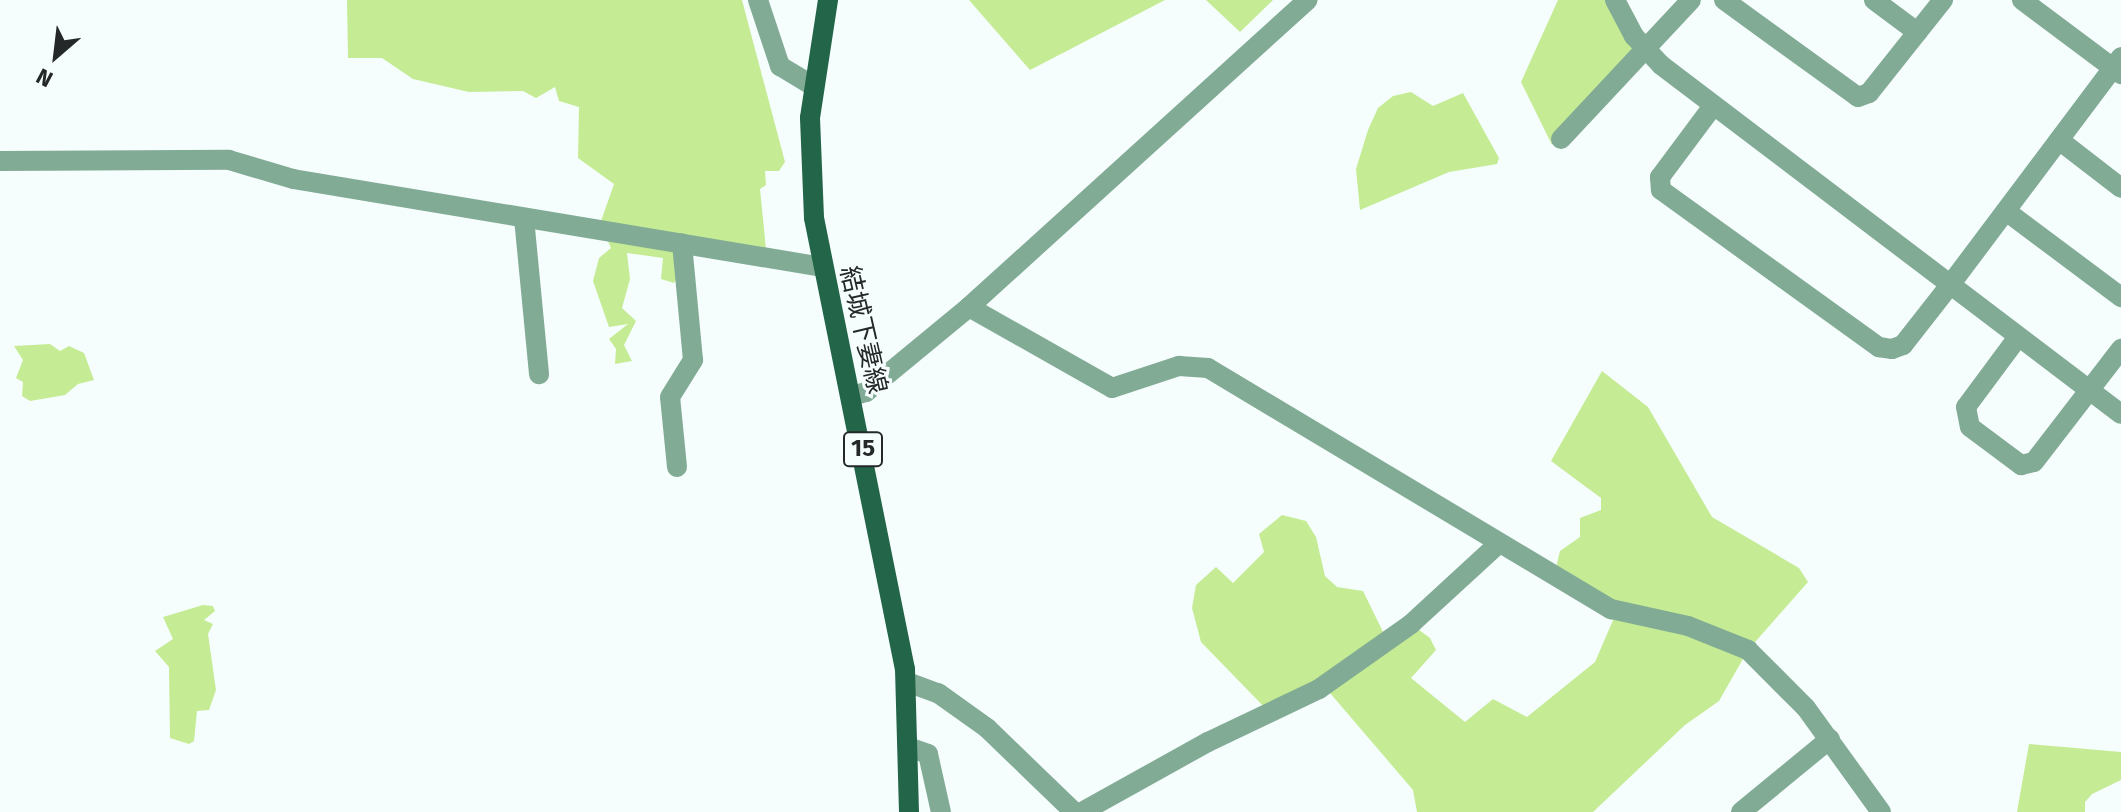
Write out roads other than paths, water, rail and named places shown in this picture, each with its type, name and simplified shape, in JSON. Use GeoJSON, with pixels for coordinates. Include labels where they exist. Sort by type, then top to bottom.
{"type":"FeatureCollection","features":[{"type":"Feature","properties":{"kind":"main road","name":"結城下妻線"},"geometry":{"type":"LineString","coordinates":[[828,0],[813,86],[811,181],[822,267],[890,573],[907,682],[911,748],[909,812]]}},
{"type":"Feature","properties":{"kind":"street"},"geometry":{"type":"LineString","coordinates":[[758,0],[780,66],[813,86]]}},
{"type":"Feature","properties":{"kind":"street"},"geometry":{"type":"LineString","coordinates":[[851,396],[866,392],[969,307],[1308,0]]}},
{"type":"Feature","properties":{"kind":"street"},"geometry":{"type":"LineString","coordinates":[[1615,0],[1645,51],[1713,106],[2121,414]]}},
{"type":"Feature","properties":{"kind":"street"},"geometry":{"type":"LineString","coordinates":[[1561,139],[1691,0]]}},
{"type":"Feature","properties":{"kind":"street"},"geometry":{"type":"LineString","coordinates":[[1724,0],[1858,97],[1869,93],[1943,0]]}},
{"type":"Feature","properties":{"kind":"street"},"geometry":{"type":"LineString","coordinates":[[1874,0],[1917,32]]}},
{"type":"Feature","properties":{"kind":"street"},"geometry":{"type":"LineString","coordinates":[[1713,106],[1660,177],[1661,190],[1879,347],[1903,345],[2118,67],[2046,7],[2022,0]]}},
{"type":"Feature","properties":{"kind":"street"},"geometry":{"type":"LineString","coordinates":[[2059,140],[2121,188]]}},
{"type":"Feature","properties":{"kind":"street"},"geometry":{"type":"LineString","coordinates":[[0,161],[229,160],[293,179],[822,267]]}},
{"type":"Feature","properties":{"kind":"street"},"geometry":{"type":"LineString","coordinates":[[2006,211],[2121,297]]}},
{"type":"Feature","properties":{"kind":"street"},"geometry":{"type":"LineString","coordinates":[[524,218],[539,374]]}},
{"type":"Feature","properties":{"kind":"street"},"geometry":{"type":"LineString","coordinates":[[677,467],[670,397],[693,360],[682,244]]}},
{"type":"Feature","properties":{"kind":"street"},"geometry":{"type":"LineString","coordinates":[[969,307],[1112,388],[1179,366],[1208,368],[1611,609],[1688,626],[1748,650],[1830,739],[1881,812]]}},
{"type":"Feature","properties":{"kind":"street"},"geometry":{"type":"LineString","coordinates":[[2018,337],[1966,407],[1970,427],[2021,465],[2034,462],[2121,349]]}},
{"type":"Feature","properties":{"kind":"street"},"geometry":{"type":"LineString","coordinates":[[1082,812],[1208,742],[1319,689],[1411,624],[1499,543]]}},
{"type":"Feature","properties":{"kind":"street"},"geometry":{"type":"LineString","coordinates":[[907,682],[938,693],[987,728],[1074,812]]}},
{"type":"Feature","properties":{"kind":"street"},"geometry":{"type":"LineString","coordinates":[[1741,812],[1830,739]]}},
{"type":"Feature","properties":{"kind":"street"},"geometry":{"type":"LineString","coordinates":[[911,748],[928,754],[941,812]]}}]}
